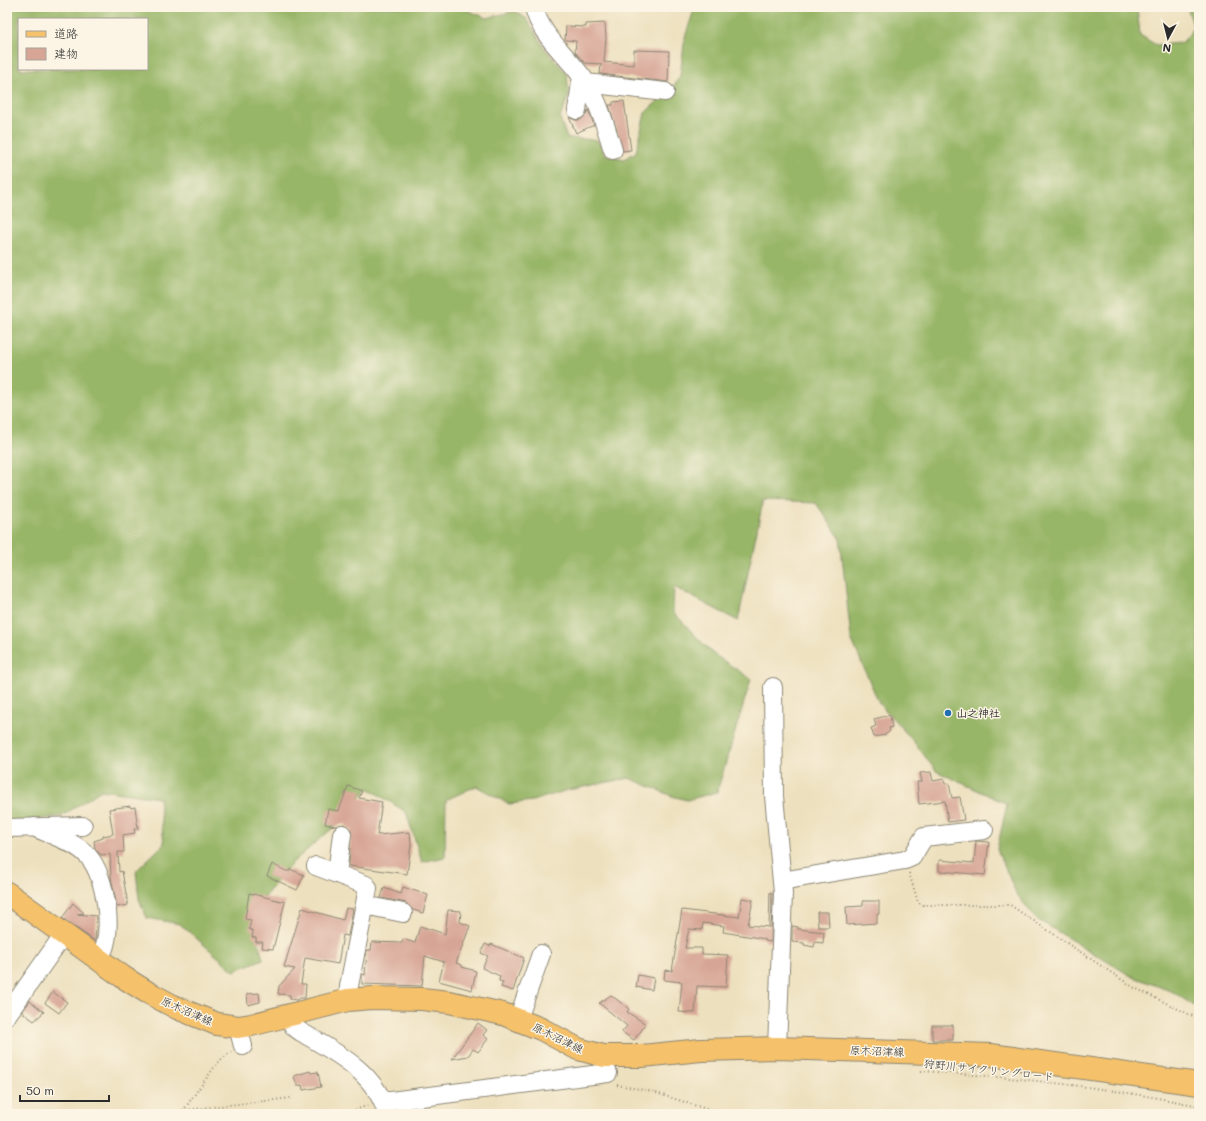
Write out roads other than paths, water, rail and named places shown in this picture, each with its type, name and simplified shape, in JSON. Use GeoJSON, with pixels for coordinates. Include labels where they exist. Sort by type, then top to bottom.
{"type":"FeatureCollection","features":[{"type":"Feature","properties":{"kind":"main road","name":"原木沼津線"},"geometry":{"type":"LineString","coordinates":[[7,893],[123,977],[177,1008],[217,1024],[240,1036],[288,1016],[348,1000],[395,998],[449,1002],[480,1008],[518,1019],[578,1049],[604,1056],[642,1056],[701,1050],[777,1048],[991,1055],[1199,1084]]}},
{"type":"Feature","properties":{"kind":"street"},"geometry":{"type":"LineString","coordinates":[[534,7],[543,30],[584,79],[613,150]]}},
{"type":"Feature","properties":{"kind":"street"},"geometry":{"type":"LineString","coordinates":[[584,79],[665,92]]}},
{"type":"Feature","properties":{"kind":"street"},"geometry":{"type":"LineString","coordinates":[[577,110],[584,79]]}},
{"type":"Feature","properties":{"kind":"street"},"geometry":{"type":"LineString","coordinates":[[773,687],[774,796],[783,885],[777,1048]]}},
{"type":"Feature","properties":{"kind":"street"},"geometry":{"type":"LineString","coordinates":[[7,828],[83,826]]}},
{"type":"Feature","properties":{"kind":"street"},"geometry":{"type":"LineString","coordinates":[[34,827],[76,847],[85,853],[96,868],[107,909],[108,930],[105,945],[99,959]]}},
{"type":"Feature","properties":{"kind":"street"},"geometry":{"type":"LineString","coordinates":[[783,885],[787,880],[905,860],[912,857],[924,837],[984,830]]}},
{"type":"Feature","properties":{"kind":"street"},"geometry":{"type":"LineString","coordinates":[[337,874],[342,834]]}},
{"type":"Feature","properties":{"kind":"street"},"geometry":{"type":"LineString","coordinates":[[316,866],[366,885],[368,888],[349,986],[348,1000]]}},
{"type":"Feature","properties":{"kind":"street"},"geometry":{"type":"LineString","coordinates":[[365,905],[403,913]]}},
{"type":"Feature","properties":{"kind":"street"},"geometry":{"type":"LineString","coordinates":[[7,1015],[64,934]]}},
{"type":"Feature","properties":{"kind":"street"},"geometry":{"type":"LineString","coordinates":[[518,1019],[541,954]]}},
{"type":"Feature","properties":{"kind":"street"},"geometry":{"type":"LineString","coordinates":[[288,1016],[294,1027],[347,1059],[374,1086],[382,1107],[610,1079]]}},
{"type":"Feature","properties":{"kind":"place","name":"山之神社"},"geometry":{"type":"Point","coordinates":[948,713]}}]}
